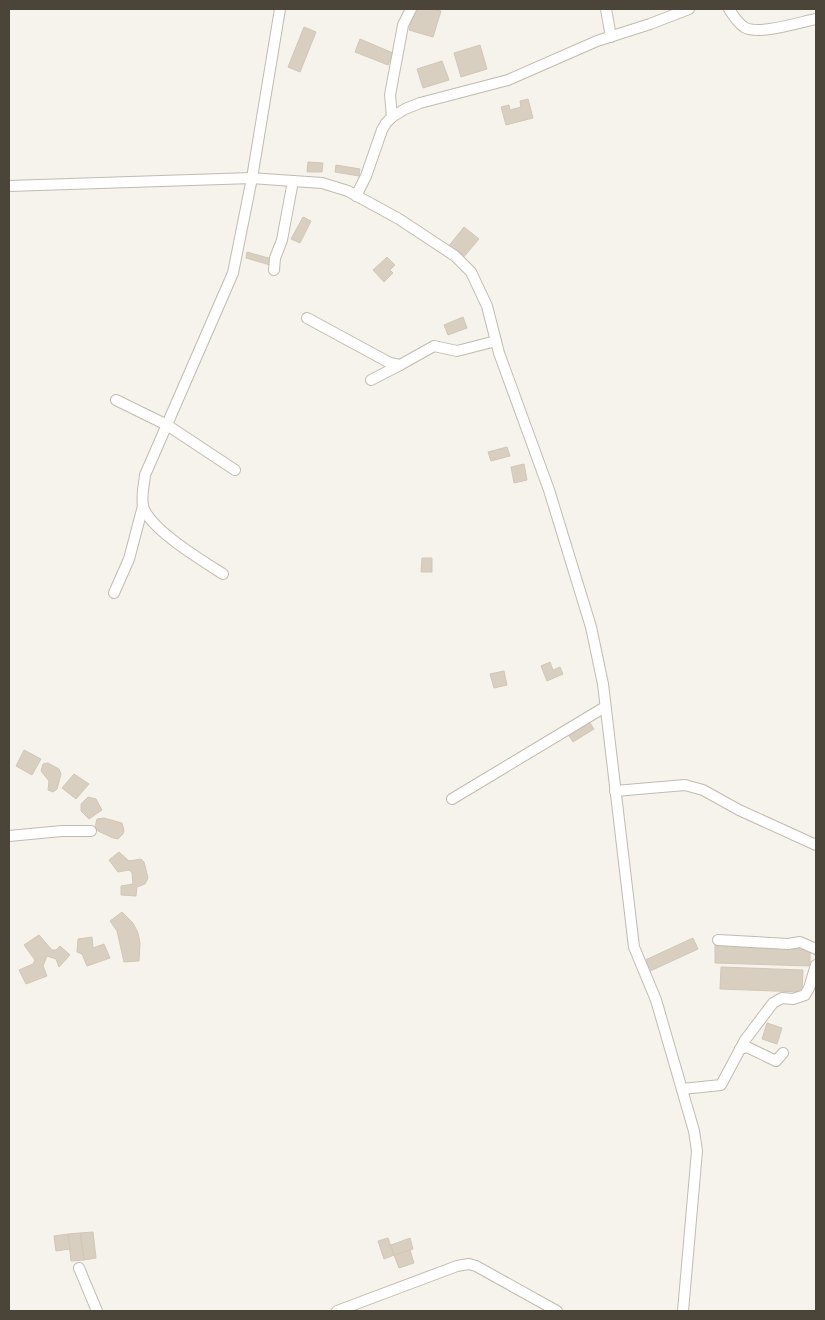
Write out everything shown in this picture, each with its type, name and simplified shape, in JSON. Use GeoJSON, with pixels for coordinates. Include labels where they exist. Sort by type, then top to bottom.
{"type":"FeatureCollection","features":[{"type":"Feature","properties":{"kind":"street"},"geometry":{"type":"LineString","coordinates":[[114,594],[129,558],[143,506],[145,475],[233,273],[252,178],[280,9]]}},
{"type":"Feature","properties":{"kind":"street"},"geometry":{"type":"LineString","coordinates":[[392,117],[390,95],[403,25],[411,9]]}},
{"type":"Feature","properties":{"kind":"street"},"geometry":{"type":"LineString","coordinates":[[606,9],[611,37]]}},
{"type":"Feature","properties":{"kind":"street"},"geometry":{"type":"LineString","coordinates":[[356,196],[366,176],[382,130],[392,117],[420,102],[508,80],[567,53],[689,9]]}},
{"type":"Feature","properties":{"kind":"street"},"geometry":{"type":"LineString","coordinates":[[728,9],[741,24],[751,30],[762,30],[816,19]]}},
{"type":"Feature","properties":{"kind":"street"},"geometry":{"type":"LineString","coordinates":[[9,186],[252,178],[322,183],[356,196],[400,219],[455,256],[471,272],[487,306],[496,340],[549,490],[591,627],[603,684],[634,947],[656,1000],[694,1131],[697,1151],[683,1311]]}},
{"type":"Feature","properties":{"kind":"street"},"geometry":{"type":"LineString","coordinates":[[274,270],[275,258],[282,240],[294,181]]}},
{"type":"Feature","properties":{"kind":"street"},"geometry":{"type":"LineString","coordinates":[[306,318],[390,363],[400,366]]}},
{"type":"Feature","properties":{"kind":"street"},"geometry":{"type":"LineString","coordinates":[[371,380],[434,346],[457,351],[496,340]]}},
{"type":"Feature","properties":{"kind":"street"},"geometry":{"type":"LineString","coordinates":[[116,400],[167,425],[235,470]]}},
{"type":"Feature","properties":{"kind":"street"},"geometry":{"type":"LineString","coordinates":[[143,506],[148,517],[165,534],[223,574]]}},
{"type":"Feature","properties":{"kind":"street"},"geometry":{"type":"LineString","coordinates":[[452,799],[605,707]]}},
{"type":"Feature","properties":{"kind":"street"},"geometry":{"type":"LineString","coordinates":[[615,791],[685,785],[703,790],[739,810],[816,845]]}},
{"type":"Feature","properties":{"kind":"street"},"geometry":{"type":"LineString","coordinates":[[9,836],[62,831],[90,831]]}},
{"type":"Feature","properties":{"kind":"street"},"geometry":{"type":"LineString","coordinates":[[718,940],[788,944],[800,942],[816,949]]}},
{"type":"Feature","properties":{"kind":"street"},"geometry":{"type":"LineString","coordinates":[[682,1089],[721,1085],[745,1040],[773,1003],[782,998],[805,995],[816,965]]}},
{"type":"Feature","properties":{"kind":"street"},"geometry":{"type":"LineString","coordinates":[[740,1049],[747,1047],[776,1061],[783,1053]]}},
{"type":"Feature","properties":{"kind":"street"},"geometry":{"type":"LineString","coordinates":[[337,1311],[457,1266],[469,1264],[476,1266],[558,1311]]}},
{"type":"Feature","properties":{"kind":"street"},"geometry":{"type":"LineString","coordinates":[[79,1268],[98,1311]]}},
{"type":"Feature","properties":{"kind":"building"},"geometry":{"type":"Polygon","coordinates":[[[415,9],[441,11],[433,37],[409,30],[415,9]]]}},
{"type":"Feature","properties":{"kind":"building"},"geometry":{"type":"Polygon","coordinates":[[[304,27],[316,32],[300,72],[288,67],[304,27]]]}},
{"type":"Feature","properties":{"kind":"building"},"geometry":{"type":"Polygon","coordinates":[[[360,39],[393,53],[388,65],[355,52],[360,39]]]}},
{"type":"Feature","properties":{"kind":"building"},"geometry":{"type":"Polygon","coordinates":[[[480,45],[487,69],[461,77],[454,53],[480,45]]]}},
{"type":"Feature","properties":{"kind":"building"},"geometry":{"type":"Polygon","coordinates":[[[442,61],[449,80],[423,88],[417,69],[442,61]]]}},
{"type":"Feature","properties":{"kind":"building"},"geometry":{"type":"Polygon","coordinates":[[[528,99],[533,118],[506,125],[501,107],[509,105],[510,110],[521,107],[520,101],[528,99]]]}},
{"type":"Feature","properties":{"kind":"building"},"geometry":{"type":"Polygon","coordinates":[[[308,162],[323,163],[322,172],[307,172],[308,162]]]}},
{"type":"Feature","properties":{"kind":"building"},"geometry":{"type":"Polygon","coordinates":[[[336,165],[360,169],[359,176],[335,172],[336,165]]]}},
{"type":"Feature","properties":{"kind":"building"},"geometry":{"type":"Polygon","coordinates":[[[303,217],[311,221],[300,243],[291,239],[303,217]]]}},
{"type":"Feature","properties":{"kind":"building"},"geometry":{"type":"Polygon","coordinates":[[[464,227],[479,239],[462,259],[448,247],[464,227]]]}},
{"type":"Feature","properties":{"kind":"building"},"geometry":{"type":"Polygon","coordinates":[[[247,252],[272,259],[270,265],[246,258],[247,252]]]}},
{"type":"Feature","properties":{"kind":"building"},"geometry":{"type":"Polygon","coordinates":[[[387,257],[395,265],[390,270],[393,273],[384,282],[373,270],[387,257]]]}},
{"type":"Feature","properties":{"kind":"building"},"geometry":{"type":"Polygon","coordinates":[[[463,317],[467,328],[448,335],[444,325],[463,317]]]}},
{"type":"Feature","properties":{"kind":"building"},"geometry":{"type":"Polygon","coordinates":[[[507,447],[510,456],[491,461],[488,452],[507,447]]]}},
{"type":"Feature","properties":{"kind":"building"},"geometry":{"type":"Polygon","coordinates":[[[524,464],[527,480],[514,483],[511,467],[524,464]]]}},
{"type":"Feature","properties":{"kind":"building"},"geometry":{"type":"Polygon","coordinates":[[[422,558],[432,558],[432,572],[421,572],[422,558]]]}},
{"type":"Feature","properties":{"kind":"building"},"geometry":{"type":"Polygon","coordinates":[[[550,662],[553,670],[560,667],[563,674],[547,681],[541,666],[550,662]]]}},
{"type":"Feature","properties":{"kind":"building"},"geometry":{"type":"Polygon","coordinates":[[[504,671],[507,685],[494,688],[490,674],[504,671]]]}},
{"type":"Feature","properties":{"kind":"building"},"geometry":{"type":"Polygon","coordinates":[[[588,720],[594,729],[573,742],[568,734],[588,720]]]}},
{"type":"Feature","properties":{"kind":"building"},"geometry":{"type":"Polygon","coordinates":[[[24,750],[41,759],[32,775],[16,766],[24,750]]]}},
{"type":"Feature","properties":{"kind":"building"},"geometry":{"type":"Polygon","coordinates":[[[48,763],[59,769],[61,774],[57,789],[53,792],[48,790],[49,781],[41,771],[43,764],[48,763]]]}},
{"type":"Feature","properties":{"kind":"building"},"geometry":{"type":"Polygon","coordinates":[[[74,774],[89,784],[76,799],[62,788],[74,774]]]}},
{"type":"Feature","properties":{"kind":"building"},"geometry":{"type":"Polygon","coordinates":[[[88,797],[96,799],[102,810],[89,819],[81,811],[81,804],[88,797]]]}},
{"type":"Feature","properties":{"kind":"building"},"geometry":{"type":"Polygon","coordinates":[[[104,818],[122,823],[123,834],[118,839],[98,831],[95,827],[97,819],[104,818]]]}},
{"type":"Feature","properties":{"kind":"building"},"geometry":{"type":"Polygon","coordinates":[[[119,852],[129,861],[141,859],[144,862],[148,878],[145,884],[137,887],[136,896],[121,895],[121,886],[133,884],[132,873],[129,870],[118,872],[109,860],[119,852]]]}},
{"type":"Feature","properties":{"kind":"building"},"geometry":{"type":"Polygon","coordinates":[[[122,912],[133,923],[138,933],[140,943],[139,961],[124,962],[117,931],[110,921],[122,912]]]}},
{"type":"Feature","properties":{"kind":"building"},"geometry":{"type":"Polygon","coordinates":[[[39,935],[52,950],[56,950],[60,946],[70,955],[59,967],[56,959],[47,956],[43,966],[47,976],[26,984],[19,970],[33,964],[35,960],[24,945],[39,935]]]}},
{"type":"Feature","properties":{"kind":"building"},"geometry":{"type":"Polygon","coordinates":[[[92,937],[93,948],[104,944],[110,958],[87,966],[82,954],[77,952],[78,939],[92,937]]]}},
{"type":"Feature","properties":{"kind":"building"},"geometry":{"type":"Polygon","coordinates":[[[693,938],[698,949],[648,972],[643,961],[693,938]]]}},
{"type":"Feature","properties":{"kind":"building"},"geometry":{"type":"Polygon","coordinates":[[[715,944],[810,947],[810,966],[715,963],[715,944]]]}},
{"type":"Feature","properties":{"kind":"building"},"geometry":{"type":"Polygon","coordinates":[[[721,967],[803,970],[802,992],[720,989],[721,967]]]}},
{"type":"Feature","properties":{"kind":"building"},"geometry":{"type":"Polygon","coordinates":[[[767,1023],[782,1028],[777,1044],[762,1039],[767,1023]]]}},
{"type":"Feature","properties":{"kind":"building"},"geometry":{"type":"Polygon","coordinates":[[[93,1232],[96,1258],[84,1260],[80,1233],[93,1232]]]}},
{"type":"Feature","properties":{"kind":"building"},"geometry":{"type":"Polygon","coordinates":[[[80,1233],[84,1260],[71,1261],[68,1234],[80,1233]]]}},
{"type":"Feature","properties":{"kind":"building"},"geometry":{"type":"Polygon","coordinates":[[[68,1234],[70,1249],[56,1251],[54,1236],[68,1234]]]}},
{"type":"Feature","properties":{"kind":"building"},"geometry":{"type":"Polygon","coordinates":[[[388,1238],[394,1255],[384,1259],[378,1241],[388,1238]]]}},
{"type":"Feature","properties":{"kind":"building"},"geometry":{"type":"Polygon","coordinates":[[[410,1238],[413,1249],[394,1255],[391,1245],[410,1238]]]}},
{"type":"Feature","properties":{"kind":"building"},"geometry":{"type":"Polygon","coordinates":[[[410,1250],[414,1263],[399,1268],[394,1255],[410,1250]]]}}]}
